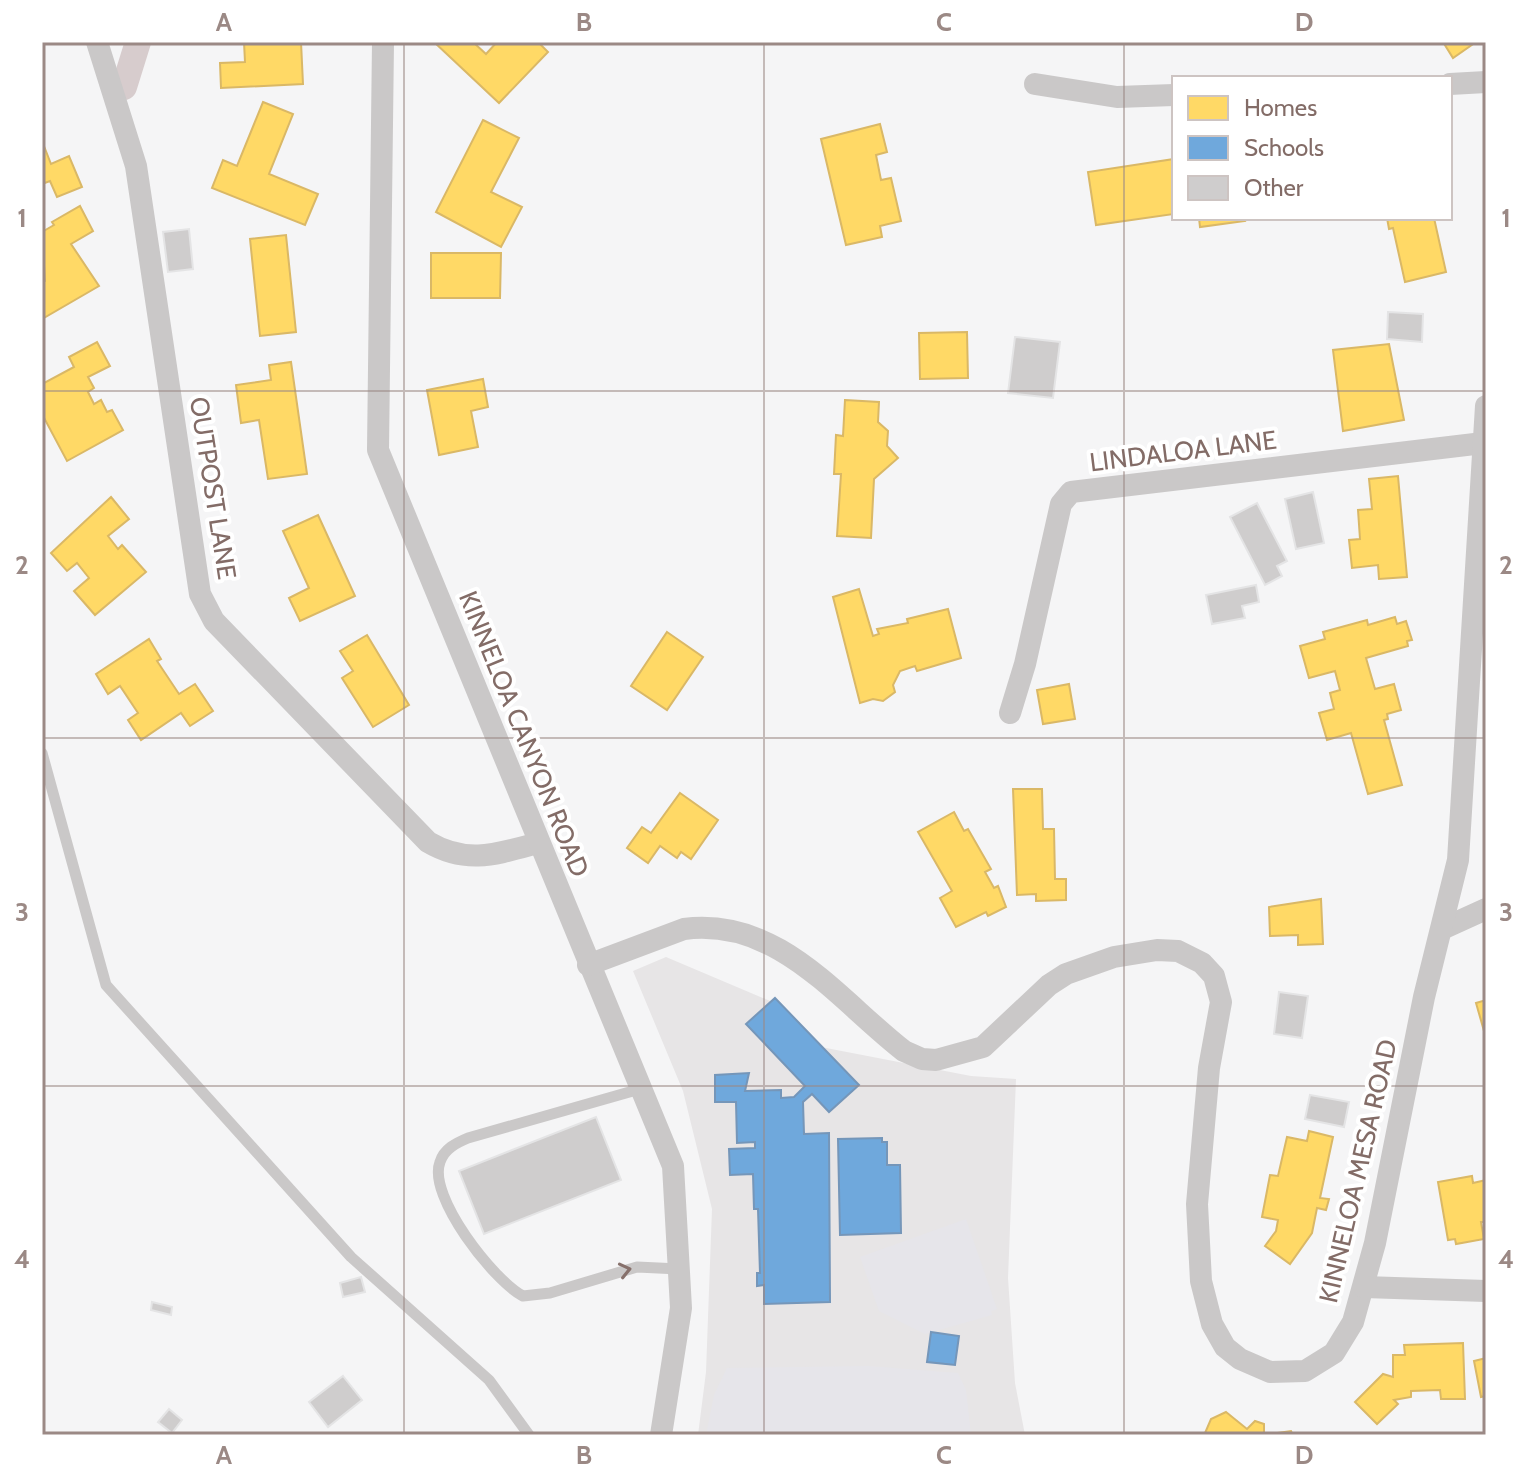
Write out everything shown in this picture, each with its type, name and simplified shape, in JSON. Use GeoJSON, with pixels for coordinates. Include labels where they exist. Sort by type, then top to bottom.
{"type":"FeatureCollection","features":[{"type":"Feature","properties":{"kind":"street","name":"OUTPOST LANE"},"geometry":{"type":"LineString","coordinates":[[97,42],[136,166],[200,594],[214,621],[428,842],[461,856],[482,858],[538,843]]}},
{"type":"Feature","properties":{"kind":"street","name":"KINNELOA CANYON ROAD"},"geometry":{"type":"LineString","coordinates":[[383,42],[378,450],[673,1166],[681,1308],[661,1435]]}},
{"type":"Feature","properties":{"kind":"street"},"geometry":{"type":"LineString","coordinates":[[1452,84],[1486,82]]}},
{"type":"Feature","properties":{"kind":"street"},"geometry":{"type":"LineString","coordinates":[[1035,84],[1117,97],[1172,95]]}},
{"type":"Feature","properties":{"kind":"street","name":"KINNELOA MESA ROAD"},"geometry":{"type":"LineString","coordinates":[[588,965],[684,929],[699,927],[737,933],[790,954],[904,1051],[922,1059],[936,1060],[983,1047],[1049,985],[1066,974],[1134,953],[1178,951],[1191,957],[1214,976],[1221,1002],[1206,1095],[1197,1204],[1201,1281],[1217,1335],[1225,1347],[1253,1367],[1279,1373],[1305,1371],[1322,1363],[1344,1340],[1364,1287],[1424,997],[1458,860],[1486,406]]}},
{"type":"Feature","properties":{"kind":"street","name":"LINDALOA LANE"},"geometry":{"type":"LineString","coordinates":[[1010,713],[1025,664],[1061,504],[1071,492],[1483,443]]}},
{"type":"Feature","properties":{"kind":"street"},"geometry":{"type":"LineString","coordinates":[[1442,929],[1486,909]]}},
{"type":"Feature","properties":{"kind":"street"},"geometry":{"type":"LineString","coordinates":[[1364,1287],[1486,1291]]}},
{"type":"Feature","properties":{"kind":"lane"},"geometry":{"type":"LineString","coordinates":[[42,753],[106,985],[351,1257],[489,1380],[529,1435]]}},
{"type":"Feature","properties":{"kind":"lane"},"geometry":{"type":"LineString","coordinates":[[640,1089],[468,1138],[453,1145],[439,1163],[448,1205],[466,1235],[510,1289],[523,1296],[534,1296],[637,1267],[679,1269]]}},
{"type":"Feature","properties":{"kind":"shaded area"},"geometry":{"type":"Polygon","coordinates":[[[666,957],[782,1006],[821,1047],[971,1076],[1016,1079],[1008,1278],[1015,1383],[1025,1435],[698,1435],[706,1372],[712,1209],[683,1091],[633,971],[666,957]]]}},
{"type":"Feature","properties":{"kind":"shaded area"},"geometry":{"type":"Polygon","coordinates":[[[966,1219],[997,1309],[991,1311],[992,1315],[925,1334],[879,1311],[860,1257],[966,1219]]]}},
{"type":"Feature","properties":{"kind":"shaded area"},"geometry":{"type":"Polygon","coordinates":[[[869,1366],[958,1373],[966,1390],[971,1435],[706,1435],[714,1395],[727,1368],[869,1366]]]}},
{"type":"Feature","properties":{"kind":"building: Homes"},"geometry":{"type":"Polygon","coordinates":[[[244,42],[301,42],[303,84],[221,88],[220,63],[245,62],[244,42]]]}},
{"type":"Feature","properties":{"kind":"building: Homes"},"geometry":{"type":"Polygon","coordinates":[[[434,42],[473,42],[486,54],[497,42],[538,42],[548,52],[499,103],[434,42]]]}},
{"type":"Feature","properties":{"kind":"building: Homes"},"geometry":{"type":"Polygon","coordinates":[[[1443,42],[1476,42],[1453,58],[1443,42]]]}},
{"type":"Feature","properties":{"kind":"building: Homes"},"geometry":{"type":"Polygon","coordinates":[[[263,102],[293,114],[269,174],[318,194],[305,225],[212,188],[223,160],[237,166],[263,102]]]}},
{"type":"Feature","properties":{"kind":"building: Homes"},"geometry":{"type":"Polygon","coordinates":[[[483,120],[519,138],[491,192],[522,207],[501,247],[436,212],[483,120]]]}},
{"type":"Feature","properties":{"kind":"building: Homes"},"geometry":{"type":"Polygon","coordinates":[[[880,124],[887,152],[876,155],[881,180],[891,178],[901,221],[880,226],[882,237],[846,245],[821,139],[880,124]]]}},
{"type":"Feature","properties":{"kind":"building: Homes"},"geometry":{"type":"Polygon","coordinates":[[[42,141],[51,164],[69,156],[82,187],[57,197],[50,181],[42,184],[42,141]]]}},
{"type":"Feature","properties":{"kind":"building: Homes"},"geometry":{"type":"Polygon","coordinates":[[[1172,159],[1172,214],[1096,225],[1088,172],[1172,159]]]}},
{"type":"Feature","properties":{"kind":"building: Homes"},"geometry":{"type":"Polygon","coordinates":[[[80,206],[93,231],[71,244],[99,286],[42,319],[42,283],[45,281],[42,232],[54,225],[52,222],[80,206]]]}},
{"type":"Feature","properties":{"kind":"building: Homes"},"geometry":{"type":"Polygon","coordinates":[[[1199,220],[1245,221],[1200,227],[1199,220]]]}},
{"type":"Feature","properties":{"kind":"building: Homes"},"geometry":{"type":"Polygon","coordinates":[[[1387,220],[1434,220],[1446,272],[1405,282],[1393,228],[1389,229],[1387,220]]]}},
{"type":"Feature","properties":{"kind":"building: Homes"},"geometry":{"type":"Polygon","coordinates":[[[286,235],[296,332],[260,336],[250,239],[286,235]]]}},
{"type":"Feature","properties":{"kind":"building: Homes"},"geometry":{"type":"Polygon","coordinates":[[[431,253],[501,253],[500,298],[431,298],[431,253]]]}},
{"type":"Feature","properties":{"kind":"building: Homes"},"geometry":{"type":"Polygon","coordinates":[[[967,332],[968,378],[920,379],[919,333],[967,332]]]}},
{"type":"Feature","properties":{"kind":"building: Homes"},"geometry":{"type":"Polygon","coordinates":[[[97,342],[110,366],[88,377],[94,388],[88,392],[94,404],[101,400],[107,412],[112,410],[123,430],[67,461],[42,414],[42,384],[74,367],[69,357],[97,342]]]}},
{"type":"Feature","properties":{"kind":"building: Homes"},"geometry":{"type":"Polygon","coordinates":[[[1389,344],[1404,420],[1343,431],[1333,350],[1389,344]]]}},
{"type":"Feature","properties":{"kind":"building: Homes"},"geometry":{"type":"Polygon","coordinates":[[[291,362],[307,474],[268,479],[259,420],[241,423],[236,385],[271,380],[269,365],[291,362]]]}},
{"type":"Feature","properties":{"kind":"building: Homes"},"geometry":{"type":"Polygon","coordinates":[[[483,379],[488,407],[471,411],[478,447],[439,455],[427,390],[483,379]]]}},
{"type":"Feature","properties":{"kind":"building: Homes"},"geometry":{"type":"Polygon","coordinates":[[[845,400],[879,402],[878,422],[888,431],[887,446],[898,458],[874,479],[871,538],[837,536],[841,474],[834,474],[836,435],[843,436],[845,400]]]}},
{"type":"Feature","properties":{"kind":"building: Homes"},"geometry":{"type":"Polygon","coordinates":[[[1398,476],[1407,577],[1379,579],[1378,565],[1352,568],[1349,540],[1360,539],[1358,510],[1372,509],[1369,479],[1398,476]]]}},
{"type":"Feature","properties":{"kind":"building: Homes"},"geometry":{"type":"Polygon","coordinates":[[[111,497],[129,519],[108,536],[118,549],[122,545],[146,572],[95,615],[74,591],[89,578],[77,563],[67,571],[51,553],[111,497]]]}},
{"type":"Feature","properties":{"kind":"building: Homes"},"geometry":{"type":"Polygon","coordinates":[[[318,515],[355,596],[300,621],[289,598],[309,588],[283,531],[318,515]]]}},
{"type":"Feature","properties":{"kind":"building: Homes"},"geometry":{"type":"Polygon","coordinates":[[[859,589],[873,636],[879,634],[877,629],[908,623],[907,619],[948,609],[961,658],[917,671],[915,666],[900,671],[893,685],[895,692],[883,701],[873,699],[860,703],[833,597],[859,589]]]}},
{"type":"Feature","properties":{"kind":"building: Homes"},"geometry":{"type":"Polygon","coordinates":[[[1395,617],[1397,624],[1406,621],[1412,640],[1407,641],[1408,646],[1366,658],[1375,689],[1394,684],[1401,710],[1387,714],[1388,719],[1384,720],[1402,785],[1368,794],[1351,733],[1327,740],[1319,713],[1334,709],[1330,693],[1340,690],[1335,671],[1309,678],[1300,646],[1325,639],[1323,632],[1367,620],[1368,625],[1395,617]]]}},
{"type":"Feature","properties":{"kind":"building: Homes"},"geometry":{"type":"Polygon","coordinates":[[[667,632],[703,657],[667,710],[631,686],[667,632]]]}},
{"type":"Feature","properties":{"kind":"building: Homes"},"geometry":{"type":"Polygon","coordinates":[[[367,635],[409,705],[373,727],[342,678],[353,671],[340,651],[367,635]]]}},
{"type":"Feature","properties":{"kind":"building: Homes"},"geometry":{"type":"Polygon","coordinates":[[[149,639],[161,659],[157,661],[179,694],[195,684],[213,711],[190,726],[181,713],[141,740],[128,720],[138,713],[120,686],[108,694],[96,674],[149,639]]]}},
{"type":"Feature","properties":{"kind":"building: Homes"},"geometry":{"type":"Polygon","coordinates":[[[1069,684],[1075,719],[1043,724],[1037,690],[1069,684]]]}},
{"type":"Feature","properties":{"kind":"building: Homes"},"geometry":{"type":"Polygon","coordinates":[[[1013,789],[1042,789],[1043,829],[1054,829],[1055,879],[1066,879],[1066,900],[1036,901],[1036,894],[1017,895],[1013,789]]]}},
{"type":"Feature","properties":{"kind":"building: Homes"},"geometry":{"type":"Polygon","coordinates":[[[680,793],[718,820],[691,859],[681,852],[677,858],[660,846],[648,863],[627,848],[642,827],[651,833],[680,793]]]}},
{"type":"Feature","properties":{"kind":"building: Homes"},"geometry":{"type":"Polygon","coordinates":[[[954,812],[964,831],[968,829],[991,869],[985,872],[994,888],[998,886],[1006,907],[988,916],[986,912],[956,927],[940,898],[952,891],[918,832],[954,812]]]}},
{"type":"Feature","properties":{"kind":"building: Homes"},"geometry":{"type":"Polygon","coordinates":[[[1321,899],[1323,944],[1298,945],[1298,935],[1270,936],[1269,907],[1321,899]]]}},
{"type":"Feature","properties":{"kind":"building: Homes"},"geometry":{"type":"Polygon","coordinates":[[[1486,1000],[1486,1031],[1484,1031],[1476,1003],[1486,1000]]]}},
{"type":"Feature","properties":{"kind":"building: Homes"},"geometry":{"type":"Polygon","coordinates":[[[1309,1131],[1333,1137],[1320,1198],[1329,1199],[1326,1210],[1317,1208],[1312,1233],[1290,1264],[1265,1246],[1276,1231],[1278,1220],[1262,1217],[1270,1175],[1278,1176],[1287,1137],[1307,1141],[1309,1131]]]}},
{"type":"Feature","properties":{"kind":"building: Homes"},"geometry":{"type":"Polygon","coordinates":[[[1472,1176],[1473,1183],[1486,1180],[1486,1222],[1481,1222],[1484,1239],[1456,1244],[1455,1239],[1448,1240],[1438,1182],[1472,1176]]]}},
{"type":"Feature","properties":{"kind":"building: Homes"},"geometry":{"type":"Polygon","coordinates":[[[1463,1343],[1465,1399],[1441,1399],[1440,1390],[1411,1391],[1411,1397],[1394,1400],[1398,1404],[1377,1424],[1355,1402],[1383,1374],[1393,1377],[1393,1355],[1405,1355],[1404,1345],[1463,1343]]]}},
{"type":"Feature","properties":{"kind":"building: Homes"},"geometry":{"type":"Polygon","coordinates":[[[1486,1358],[1486,1396],[1481,1397],[1474,1361],[1486,1358]]]}},
{"type":"Feature","properties":{"kind":"building: Homes"},"geometry":{"type":"Polygon","coordinates":[[[1226,1412],[1247,1429],[1255,1421],[1264,1424],[1264,1435],[1207,1435],[1205,1433],[1211,1419],[1226,1412]]]}},
{"type":"Feature","properties":{"kind":"building: Homes"},"geometry":{"type":"Polygon","coordinates":[[[1291,1431],[1293,1435],[1264,1435],[1291,1431]]]}},
{"type":"Feature","properties":{"kind":"building: Schools"},"geometry":{"type":"Polygon","coordinates":[[[775,998],[859,1085],[829,1112],[812,1094],[803,1102],[804,1134],[829,1133],[830,1302],[764,1304],[764,1285],[757,1286],[757,1273],[760,1273],[758,1209],[754,1209],[753,1174],[730,1175],[729,1149],[755,1148],[755,1142],[737,1143],[736,1102],[715,1102],[715,1075],[749,1073],[745,1091],[781,1090],[781,1098],[794,1097],[805,1086],[746,1024],[775,998]]]}},
{"type":"Feature","properties":{"kind":"building: Schools"},"geometry":{"type":"Polygon","coordinates":[[[882,1138],[882,1142],[887,1142],[887,1165],[900,1165],[901,1233],[840,1235],[838,1139],[882,1138]]]}},
{"type":"Feature","properties":{"kind":"building: Schools"},"geometry":{"type":"Polygon","coordinates":[[[931,1332],[959,1336],[955,1365],[927,1362],[931,1332]]]}},
{"type":"Feature","properties":{"kind":"building: Other"},"geometry":{"type":"Polygon","coordinates":[[[189,229],[193,269],[168,272],[163,232],[189,229]]]}},
{"type":"Feature","properties":{"kind":"building: Other"},"geometry":{"type":"Polygon","coordinates":[[[1388,312],[1423,314],[1422,342],[1387,339],[1388,312]]]}},
{"type":"Feature","properties":{"kind":"building: Other"},"geometry":{"type":"Polygon","coordinates":[[[1015,337],[1060,342],[1053,398],[1008,393],[1015,337]]]}},
{"type":"Feature","properties":{"kind":"building: Other"},"geometry":{"type":"Polygon","coordinates":[[[1313,492],[1324,543],[1296,549],[1285,499],[1313,492]]]}},
{"type":"Feature","properties":{"kind":"building: Other"},"geometry":{"type":"Polygon","coordinates":[[[1257,503],[1287,561],[1277,566],[1282,576],[1265,585],[1230,517],[1257,503]]]}},
{"type":"Feature","properties":{"kind":"building: Other"},"geometry":{"type":"Polygon","coordinates":[[[1256,585],[1259,602],[1242,606],[1245,618],[1212,624],[1206,595],[1256,585]]]}},
{"type":"Feature","properties":{"kind":"building: Other"},"geometry":{"type":"Polygon","coordinates":[[[1279,992],[1308,996],[1302,1038],[1274,1034],[1279,992]]]}},
{"type":"Feature","properties":{"kind":"building: Other"},"geometry":{"type":"Polygon","coordinates":[[[1310,1095],[1349,1102],[1344,1127],[1305,1119],[1310,1095]]]}},
{"type":"Feature","properties":{"kind":"building: Other"},"geometry":{"type":"Polygon","coordinates":[[[596,1117],[621,1180],[484,1234],[459,1171],[596,1117]]]}},
{"type":"Feature","properties":{"kind":"building: Other"},"geometry":{"type":"Polygon","coordinates":[[[361,1277],[365,1292],[343,1297],[340,1283],[361,1277]]]}},
{"type":"Feature","properties":{"kind":"building: Other"},"geometry":{"type":"Polygon","coordinates":[[[152,1302],[172,1307],[171,1315],[151,1310],[152,1302]]]}},
{"type":"Feature","properties":{"kind":"building: Other"},"geometry":{"type":"Polygon","coordinates":[[[343,1376],[362,1400],[328,1427],[309,1402],[343,1376]]]}},
{"type":"Feature","properties":{"kind":"building: Other"},"geometry":{"type":"Polygon","coordinates":[[[169,1409],[182,1420],[172,1433],[158,1422],[169,1409]]]}},
{"type":"Feature","properties":{"kind":"waterway"},"geometry":{"type":"LineString","coordinates":[[124,87],[138,42]]}}]}
